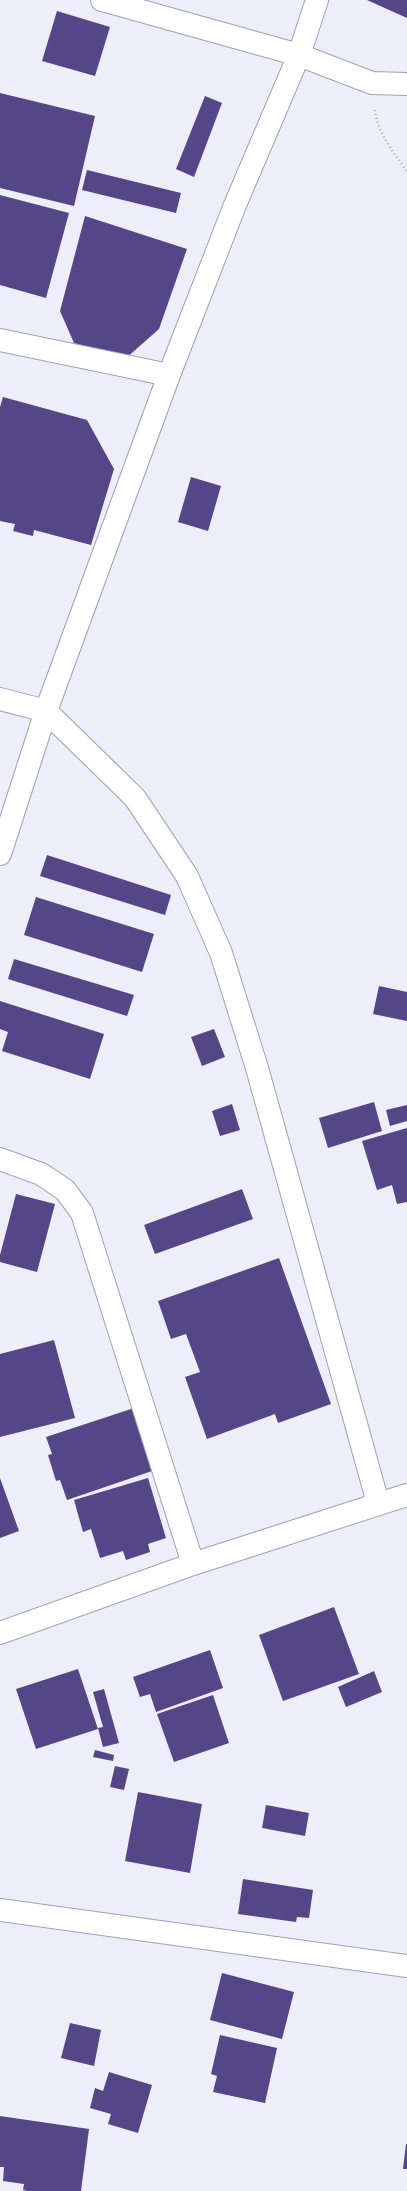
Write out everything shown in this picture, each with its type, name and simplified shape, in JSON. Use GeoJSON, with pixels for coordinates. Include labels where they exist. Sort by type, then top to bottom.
{"type":"FeatureCollection","features":[{"type":"Feature","properties":{"kind":"street"},"geometry":{"type":"LineString","coordinates":[[102,0],[299,55],[372,83],[407,84]]}},
{"type":"Feature","properties":{"kind":"street"},"geometry":{"type":"LineString","coordinates":[[0,854],[46,711],[169,375],[235,205],[299,55],[317,0]]}},
{"type":"Feature","properties":{"kind":"street"},"geometry":{"type":"LineString","coordinates":[[0,340],[169,375]]}},
{"type":"Feature","properties":{"kind":"street"},"geometry":{"type":"LineString","coordinates":[[0,698],[46,711],[135,798],[187,876],[221,953],[257,1068],[378,1503]]}},
{"type":"Feature","properties":{"kind":"street"},"geometry":{"type":"LineString","coordinates":[[0,1159],[41,1174],[64,1190],[82,1213],[193,1564]]}},
{"type":"Feature","properties":{"kind":"street"},"geometry":{"type":"LineString","coordinates":[[0,1633],[193,1564],[378,1503],[407,1495]]}},
{"type":"Feature","properties":{"kind":"street"},"geometry":{"type":"LineString","coordinates":[[0,1910],[407,1966]]}},
{"type":"Feature","properties":{"kind":"path"},"geometry":{"type":"LineString","coordinates":[[372,83],[376,120],[392,149],[407,171]]}},
{"type":"Feature","properties":{"kind":"building"},"geometry":{"type":"Polygon","coordinates":[[[367,0],[407,0],[407,18],[367,0]]]}},
{"type":"Feature","properties":{"kind":"building"},"geometry":{"type":"Polygon","coordinates":[[[57,11],[110,27],[95,76],[42,61],[57,11]]]}},
{"type":"Feature","properties":{"kind":"building"},"geometry":{"type":"Polygon","coordinates":[[[0,93],[95,116],[74,206],[0,188],[0,93]]]}},
{"type":"Feature","properties":{"kind":"building"},"geometry":{"type":"Polygon","coordinates":[[[205,96],[222,103],[194,177],[176,169],[205,96]]]}},
{"type":"Feature","properties":{"kind":"building"},"geometry":{"type":"Polygon","coordinates":[[[87,170],[181,193],[176,213],[82,190],[87,170]]]}},
{"type":"Feature","properties":{"kind":"building"},"geometry":{"type":"Polygon","coordinates":[[[0,195],[69,213],[46,298],[0,285],[0,195]]]}},
{"type":"Feature","properties":{"kind":"building"},"geometry":{"type":"Polygon","coordinates":[[[85,216],[187,249],[159,329],[125,359],[74,343],[60,311],[85,216]]]}},
{"type":"Feature","properties":{"kind":"building"},"geometry":{"type":"Polygon","coordinates":[[[3,397],[87,420],[114,469],[91,545],[34,530],[33,536],[13,531],[15,524],[0,521],[0,407],[3,397]]]}},
{"type":"Feature","properties":{"kind":"building"},"geometry":{"type":"Polygon","coordinates":[[[191,477],[221,486],[208,531],[178,522],[191,477]]]}},
{"type":"Feature","properties":{"kind":"building"},"geometry":{"type":"Polygon","coordinates":[[[47,855],[171,895],[165,915],[40,876],[47,855]]]}},
{"type":"Feature","properties":{"kind":"building"},"geometry":{"type":"Polygon","coordinates":[[[36,897],[154,934],[142,972],[24,935],[36,897]]]}},
{"type":"Feature","properties":{"kind":"building"},"geometry":{"type":"Polygon","coordinates":[[[14,959],[134,995],[127,1016],[8,979],[14,959]]]}},
{"type":"Feature","properties":{"kind":"building"},"geometry":{"type":"Polygon","coordinates":[[[379,986],[407,992],[407,1021],[373,1014],[379,986]]]}},
{"type":"Feature","properties":{"kind":"building"},"geometry":{"type":"Polygon","coordinates":[[[0,1001],[104,1034],[90,1079],[2,1051],[8,1032],[0,1029],[0,1001]]]}},
{"type":"Feature","properties":{"kind":"building"},"geometry":{"type":"Polygon","coordinates":[[[214,1029],[225,1057],[202,1066],[191,1037],[214,1029]]]}},
{"type":"Feature","properties":{"kind":"building"},"geometry":{"type":"Polygon","coordinates":[[[374,1102],[382,1131],[328,1148],[319,1118],[374,1102]]]}},
{"type":"Feature","properties":{"kind":"building"},"geometry":{"type":"Polygon","coordinates":[[[232,1104],[240,1130],[220,1136],[212,1111],[232,1104]]]}},
{"type":"Feature","properties":{"kind":"building"},"geometry":{"type":"Polygon","coordinates":[[[407,1105],[407,1121],[390,1126],[386,1110],[407,1105]]]}},
{"type":"Feature","properties":{"kind":"building"},"geometry":{"type":"Polygon","coordinates":[[[407,1128],[407,1202],[397,1204],[392,1185],[377,1190],[362,1141],[407,1128]]]}},
{"type":"Feature","properties":{"kind":"building"},"geometry":{"type":"Polygon","coordinates":[[[242,1189],[253,1219],[155,1254],[144,1225],[242,1189]]]}},
{"type":"Feature","properties":{"kind":"building"},"geometry":{"type":"Polygon","coordinates":[[[16,1194],[55,1204],[37,1272],[0,1262],[0,1255],[16,1194]]]}},
{"type":"Feature","properties":{"kind":"building"},"geometry":{"type":"Polygon","coordinates":[[[279,1258],[331,1404],[278,1423],[275,1414],[207,1439],[185,1377],[200,1372],[186,1334],[171,1339],[158,1301],[279,1258]]]}},
{"type":"Feature","properties":{"kind":"building"},"geometry":{"type":"Polygon","coordinates":[[[54,1340],[75,1418],[0,1437],[0,1354],[54,1340]]]}},
{"type":"Feature","properties":{"kind":"building"},"geometry":{"type":"Polygon","coordinates":[[[134,1408],[155,1470],[67,1500],[60,1480],[56,1481],[48,1455],[52,1454],[46,1437],[134,1408]]]}},
{"type":"Feature","properties":{"kind":"building"},"geometry":{"type":"Polygon","coordinates":[[[0,1478],[19,1531],[0,1538],[0,1478]]]}},
{"type":"Feature","properties":{"kind":"building"},"geometry":{"type":"Polygon","coordinates":[[[148,1478],[166,1538],[148,1544],[150,1552],[126,1560],[123,1551],[100,1558],[91,1529],[83,1532],[74,1500],[148,1478]]]}},
{"type":"Feature","properties":{"kind":"building"},"geometry":{"type":"Polygon","coordinates":[[[334,1607],[359,1674],[283,1701],[259,1635],[334,1607]]]}},
{"type":"Feature","properties":{"kind":"building"},"geometry":{"type":"Polygon","coordinates":[[[210,1650],[223,1688],[156,1712],[150,1694],[140,1697],[133,1677],[210,1650]]]}},
{"type":"Feature","properties":{"kind":"building"},"geometry":{"type":"Polygon","coordinates":[[[78,1669],[98,1729],[36,1749],[16,1689],[78,1669]]]}},
{"type":"Feature","properties":{"kind":"building"},"geometry":{"type":"Polygon","coordinates":[[[374,1671],[382,1692],[346,1707],[338,1687],[374,1671]]]}},
{"type":"Feature","properties":{"kind":"building"},"geometry":{"type":"Polygon","coordinates":[[[104,1689],[119,1743],[103,1747],[98,1728],[103,1727],[93,1692],[104,1689]]]}},
{"type":"Feature","properties":{"kind":"building"},"geometry":{"type":"Polygon","coordinates":[[[213,1695],[229,1743],[174,1762],[157,1714],[213,1695]]]}},
{"type":"Feature","properties":{"kind":"building"},"geometry":{"type":"Polygon","coordinates":[[[95,1750],[114,1755],[113,1761],[93,1757],[95,1750]]]}},
{"type":"Feature","properties":{"kind":"building"},"geometry":{"type":"Polygon","coordinates":[[[115,1766],[129,1769],[124,1790],[110,1787],[115,1766]]]}},
{"type":"Feature","properties":{"kind":"building"},"geometry":{"type":"Polygon","coordinates":[[[138,1792],[202,1804],[190,1873],[125,1861],[138,1792]]]}},
{"type":"Feature","properties":{"kind":"building"},"geometry":{"type":"Polygon","coordinates":[[[266,1805],[309,1813],[305,1836],[262,1828],[266,1805]]]}},
{"type":"Feature","properties":{"kind":"building"},"geometry":{"type":"Polygon","coordinates":[[[243,1879],[313,1890],[309,1918],[297,1917],[296,1922],[238,1914],[243,1879]]]}},
{"type":"Feature","properties":{"kind":"building"},"geometry":{"type":"Polygon","coordinates":[[[222,1973],[294,1992],[282,2039],[210,2020],[222,1973]]]}},
{"type":"Feature","properties":{"kind":"building"},"geometry":{"type":"Polygon","coordinates":[[[70,2023],[101,2030],[94,2066],[61,2058],[70,2023]]]}},
{"type":"Feature","properties":{"kind":"building"},"geometry":{"type":"Polygon","coordinates":[[[220,2035],[277,2048],[265,2103],[213,2092],[217,2076],[211,2074],[220,2035]]]}},
{"type":"Feature","properties":{"kind":"building"},"geometry":{"type":"Polygon","coordinates":[[[109,2072],[152,2085],[138,2133],[108,2124],[111,2114],[90,2108],[95,2088],[103,2091],[109,2072]]]}},
{"type":"Feature","properties":{"kind":"building"},"geometry":{"type":"Polygon","coordinates":[[[0,2116],[89,2129],[81,2191],[27,2191],[23,2190],[24,2184],[3,2181],[4,2167],[0,2167],[0,2116]]]}},
{"type":"Feature","properties":{"kind":"building"},"geometry":{"type":"Polygon","coordinates":[[[406,2144],[407,2169],[403,2169],[406,2144]]]}}]}
